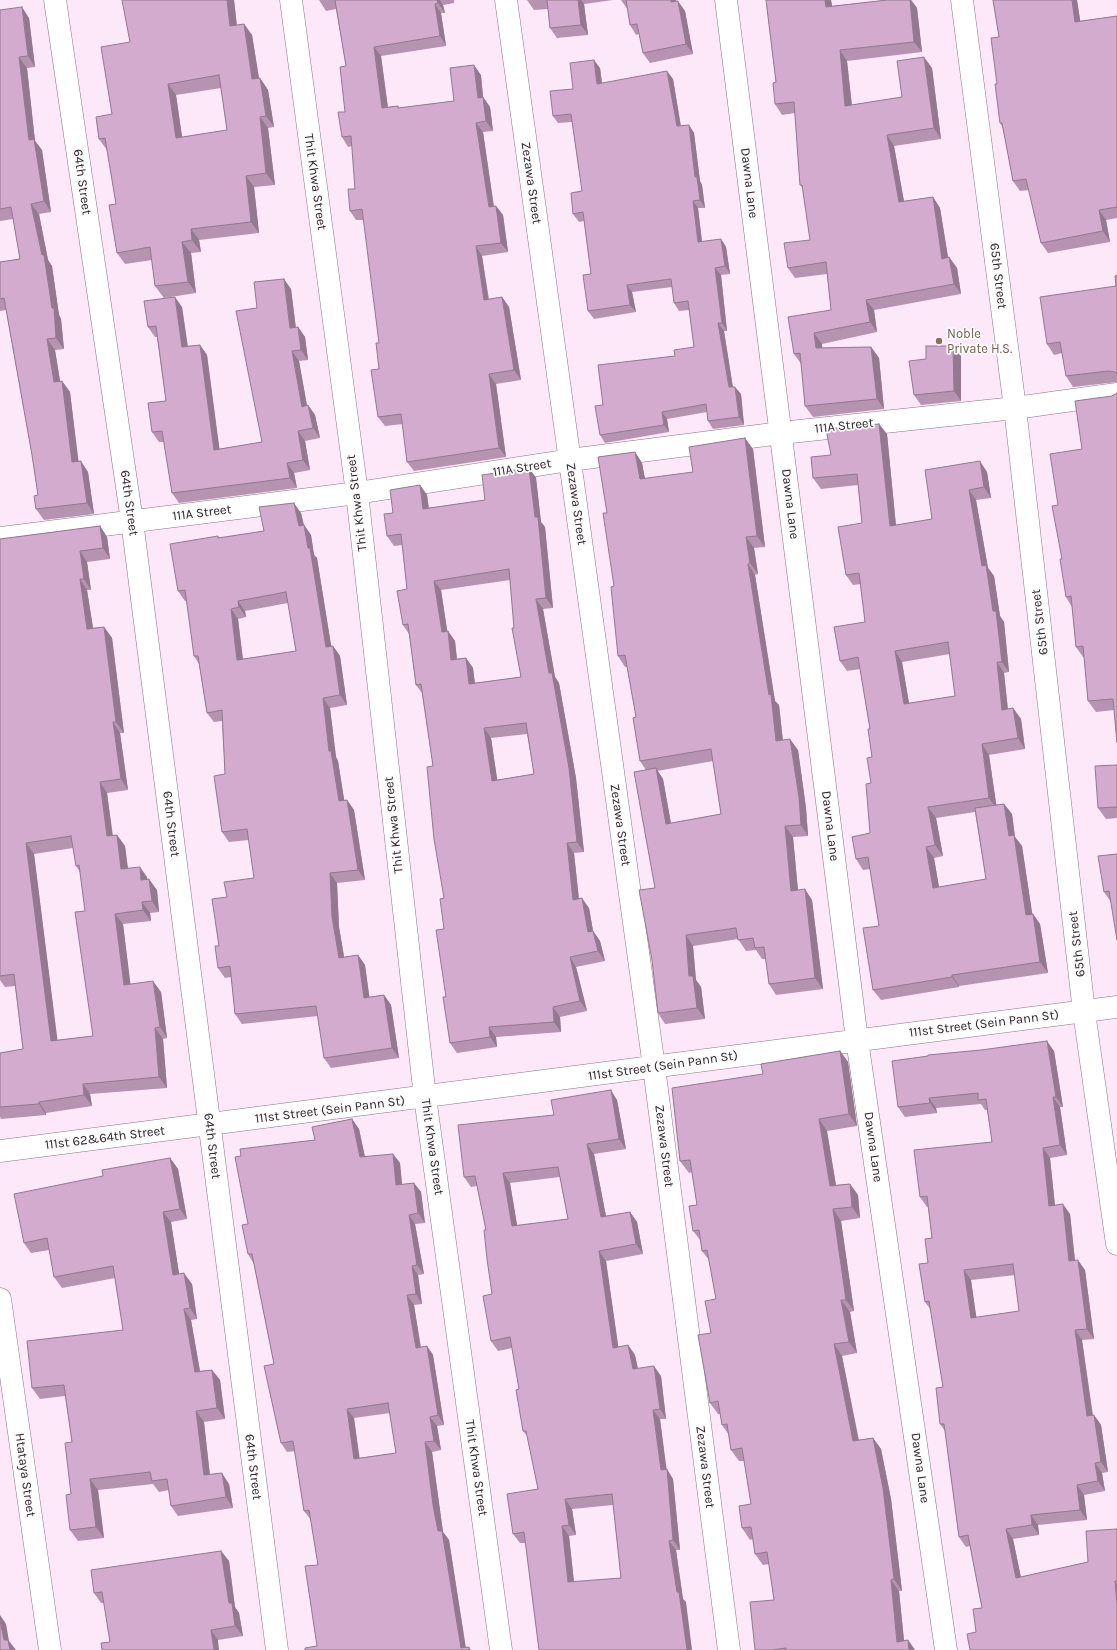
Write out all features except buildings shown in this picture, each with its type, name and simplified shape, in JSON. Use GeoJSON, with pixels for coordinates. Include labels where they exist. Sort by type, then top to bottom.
{"type":"FeatureCollection","features":[{"type":"Feature","properties":{"kind":"street","name":"64th Street"},"geometry":{"type":"LineString","coordinates":[[55,0],[132,521],[276,1650]]}},
{"type":"Feature","properties":{"kind":"street","name":"Thit Khwa Street"},"geometry":{"type":"LineString","coordinates":[[291,0],[357,494],[425,1097],[501,1650]]}},
{"type":"Feature","properties":{"kind":"street","name":"Zezawa Street"},"geometry":{"type":"LineString","coordinates":[[506,0],[654,1067],[729,1650]]}},
{"type":"Feature","properties":{"kind":"street","name":"Dawna Lane"},"geometry":{"type":"LineString","coordinates":[[726,0],[857,1040],[946,1650]]}},
{"type":"Feature","properties":{"kind":"street","name":"65th Street"},"geometry":{"type":"LineString","coordinates":[[962,0],[1015,408],[1084,1012],[1117,1244]]}},
{"type":"Feature","properties":{"kind":"street","name":"111A Street"},"geometry":{"type":"LineString","coordinates":[[0,538],[357,494],[570,460],[780,433],[1015,408],[1117,394]]}},
{"type":"Feature","properties":{"kind":"street","name":"111st Street (Sein Pann St)"},"geometry":{"type":"LineString","coordinates":[[209,1125],[1117,1007]]}},
{"type":"Feature","properties":{"kind":"street","name":"111st 62&64th Street"},"geometry":{"type":"LineString","coordinates":[[0,1151],[209,1125]]}},
{"type":"Feature","properties":{"kind":"street","name":"Htataya Street"},"geometry":{"type":"LineString","coordinates":[[0,1299],[50,1650]]}},
{"type":"Feature","properties":{"kind":"place","name":"Noble Private H.S."},"geometry":{"type":"Point","coordinates":[939,341]}}]}
